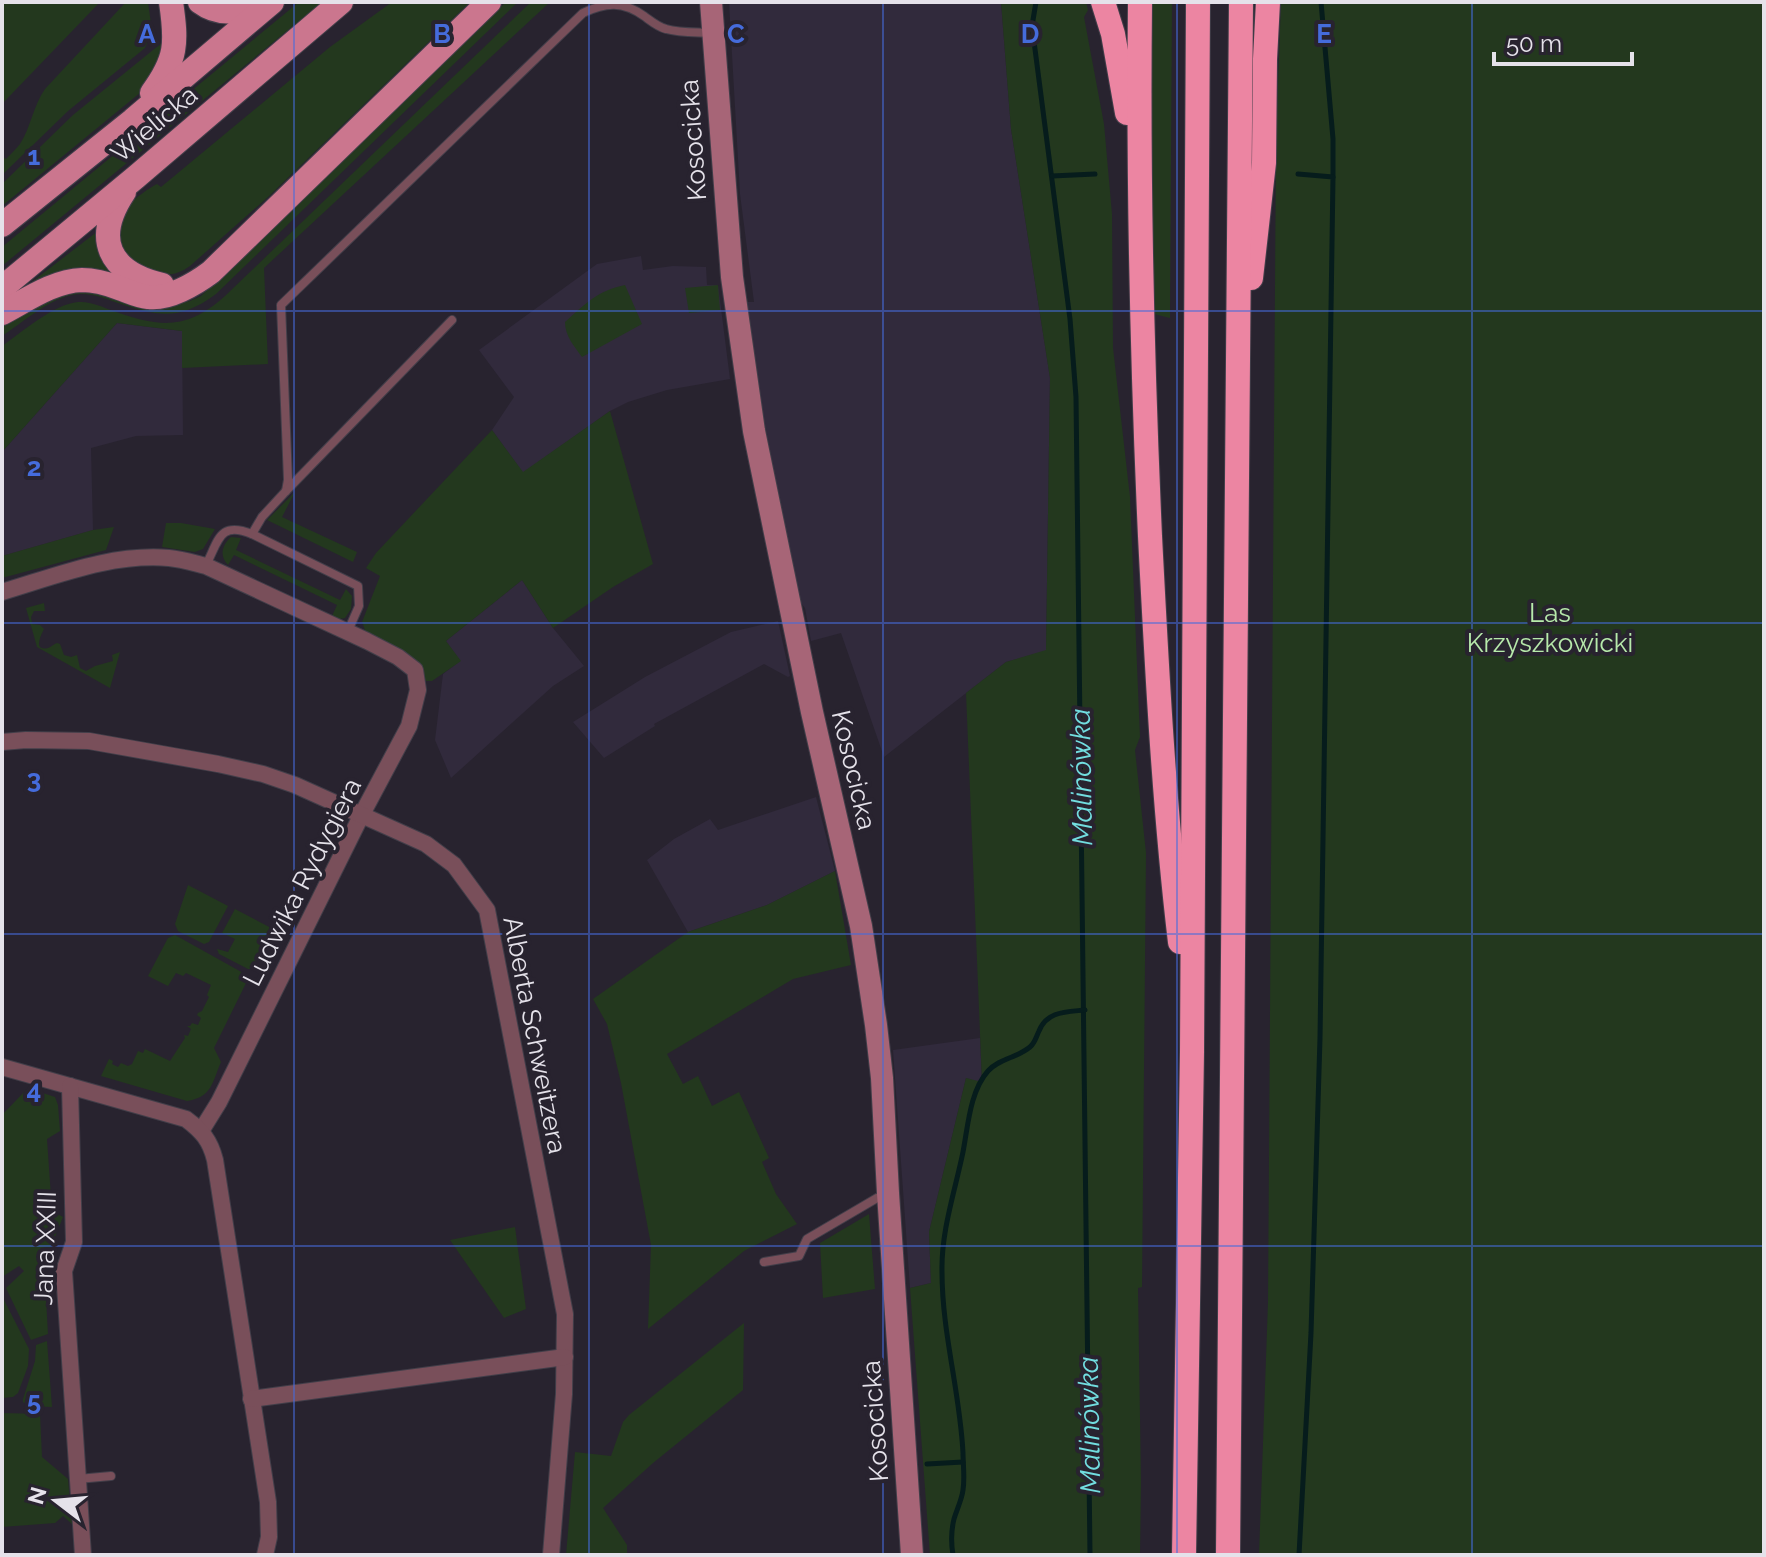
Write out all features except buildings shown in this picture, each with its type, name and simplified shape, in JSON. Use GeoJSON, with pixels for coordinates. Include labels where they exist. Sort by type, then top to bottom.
{"type":"FeatureCollection","features":[{"type":"Feature","properties":{"kind":"highway"},"geometry":{"type":"LineString","coordinates":[[1103,2],[1113,34],[1126,102],[1139,203]]}},
{"type":"Feature","properties":{"kind":"highway"},"geometry":{"type":"LineString","coordinates":[[1140,2],[1139,203],[1144,403],[1155,633],[1169,845],[1192,1052]]}},
{"type":"Feature","properties":{"kind":"highway"},"geometry":{"type":"LineString","coordinates":[[1184,1555],[1192,1052],[1198,2]]}},
{"type":"Feature","properties":{"kind":"highway"},"geometry":{"type":"LineString","coordinates":[[1228,1555],[1241,2]]}},
{"type":"Feature","properties":{"kind":"highway"},"geometry":{"type":"LineString","coordinates":[[1238,372],[1264,163],[1268,2]]}},
{"type":"Feature","properties":{"kind":"main road"},"geometry":{"type":"LineString","coordinates":[[133,120],[162,80],[174,53],[171,2]]}},
{"type":"Feature","properties":{"kind":"main road"},"geometry":{"type":"LineString","coordinates":[[200,2],[212,9],[231,12],[262,2]]}},
{"type":"Feature","properties":{"kind":"main road","name":"Wielicka"},"geometry":{"type":"LineString","coordinates":[[2,225],[133,120],[272,2]]}},
{"type":"Feature","properties":{"kind":"main road","name":"Wielicka"},"geometry":{"type":"LineString","coordinates":[[2,288],[341,2]]}},
{"type":"Feature","properties":{"kind":"main road"},"geometry":{"type":"LineString","coordinates":[[2,313],[47,289],[70,281],[103,282],[152,298],[163,298],[200,280],[489,2]]}},
{"type":"Feature","properties":{"kind":"main road"},"geometry":{"type":"LineString","coordinates":[[136,177],[112,214],[108,242],[115,259],[130,273],[152,283],[180,289]]}},
{"type":"Feature","properties":{"kind":"street","name":"Kosocicka"},"geometry":{"type":"LineString","coordinates":[[711,2],[732,277],[754,431],[790,611],[861,926],[882,1078],[912,1555]]}},
{"type":"Feature","properties":{"kind":"street"},"geometry":{"type":"LineString","coordinates":[[2,592],[80,568],[137,558],[169,558],[206,566],[348,631]]}},
{"type":"Feature","properties":{"kind":"street","name":"Ludwika Rydygiera"},"geometry":{"type":"LineString","coordinates":[[201,1131],[219,1102],[409,726],[418,690],[415,670],[398,657],[348,631]]}},
{"type":"Feature","properties":{"kind":"street","name":"Alberta Schweitzera"},"geometry":{"type":"LineString","coordinates":[[2,742],[89,741],[218,764],[295,785],[426,844],[454,865],[487,910],[565,1314],[564,1394],[551,1555]]}},
{"type":"Feature","properties":{"kind":"street"},"geometry":{"type":"LineString","coordinates":[[2,1067],[186,1119],[208,1138],[215,1160],[268,1502],[269,1537],[265,1555]]}},
{"type":"Feature","properties":{"kind":"street","name":"Jana XXIII"},"geometry":{"type":"LineString","coordinates":[[70,1086],[74,1242],[64,1271],[83,1555]]}},
{"type":"Feature","properties":{"kind":"street"},"geometry":{"type":"LineString","coordinates":[[251,1399],[565,1357]]}},
{"type":"Feature","properties":{"kind":"lane"},"geometry":{"type":"LineString","coordinates":[[286,491],[281,305],[583,13],[595,7],[620,3],[665,29],[713,33]]}},
{"type":"Feature","properties":{"kind":"lane"},"geometry":{"type":"LineString","coordinates":[[252,534],[262,517],[286,491],[452,320]]}},
{"type":"Feature","properties":{"kind":"lane"},"geometry":{"type":"LineString","coordinates":[[206,566],[221,536],[227,531],[234,528],[252,534],[358,586],[359,606],[348,631]]}},
{"type":"Feature","properties":{"kind":"lane"},"geometry":{"type":"LineString","coordinates":[[764,1262],[799,1256],[807,1239],[888,1193]]}},
{"type":"Feature","properties":{"kind":"lane"},"geometry":{"type":"LineString","coordinates":[[78,1479],[111,1476]]}},
{"type":"Feature","properties":{"kind":"shaded area"},"geometry":{"type":"Polygon","coordinates":[[[729,2],[1001,2],[1011,129],[1050,378],[1046,651],[1006,662],[884,757],[841,633],[811,641],[805,608],[800,602],[763,416],[746,302],[754,302],[740,194],[729,2]]]}},
{"type":"Feature","properties":{"kind":"shaded area"},"geometry":{"type":"Polygon","coordinates":[[[641,256],[643,270],[673,266],[706,267],[707,285],[718,285],[730,379],[667,390],[628,402],[610,411],[523,473],[492,430],[514,397],[479,350],[597,264],[641,256]]]}},
{"type":"Feature","properties":{"kind":"shaded area"},"geometry":{"type":"Polygon","coordinates":[[[117,323],[182,331],[183,435],[136,436],[91,448],[93,530],[2,556],[2,452],[117,323]]]}},
{"type":"Feature","properties":{"kind":"shaded area"},"geometry":{"type":"Polygon","coordinates":[[[522,580],[553,628],[584,666],[553,686],[451,778],[435,740],[443,674],[460,661],[446,641],[522,580]]]}},
{"type":"Feature","properties":{"kind":"shaded area"},"geometry":{"type":"Polygon","coordinates":[[[778,621],[788,677],[764,664],[654,724],[604,758],[573,722],[645,677],[731,632],[778,621]]]}},
{"type":"Feature","properties":{"kind":"shaded area"},"geometry":{"type":"Polygon","coordinates":[[[816,797],[835,871],[767,905],[688,932],[647,860],[674,839],[710,819],[718,830],[816,797]]]}},
{"type":"Feature","properties":{"kind":"shaded area"},"geometry":{"type":"Polygon","coordinates":[[[980,1038],[982,1083],[966,1078],[929,1232],[931,1283],[910,1288],[893,1050],[980,1038]]]}},
{"type":"Feature","properties":{"kind":"green space"},"geometry":{"type":"Polygon","coordinates":[[[2,2],[100,2],[2,104],[2,2]]]}},
{"type":"Feature","properties":{"kind":"green space"},"geometry":{"type":"Polygon","coordinates":[[[126,2],[148,2],[152,31],[145,48],[68,111],[2,175],[2,156],[6,159],[20,144],[45,89],[126,2]]]}},
{"type":"Feature","properties":{"kind":"green space"},"geometry":{"type":"Polygon","coordinates":[[[299,2],[322,2],[2,266],[2,247],[299,2]]]}},
{"type":"Feature","properties":{"kind":"green space"},"geometry":{"type":"Polygon","coordinates":[[[392,2],[470,2],[268,197],[190,266],[181,272],[163,274],[121,255],[118,220],[129,205],[157,184],[161,187],[330,47],[392,2]]]}},
{"type":"Feature","properties":{"kind":"green space"},"geometry":{"type":"Polygon","coordinates":[[[506,2],[518,2],[216,294],[190,309],[167,314],[143,311],[84,294],[72,295],[45,306],[2,336],[2,325],[72,288],[168,306],[201,296],[506,2]]]}},
{"type":"Feature","properties":{"kind":"green space"},"geometry":{"type":"Polygon","coordinates":[[[531,2],[550,2],[264,268],[268,364],[182,368],[182,331],[117,323],[2,452],[2,346],[49,313],[78,302],[92,303],[130,317],[159,323],[185,320],[211,307],[531,2]]]}},
{"type":"Feature","properties":{"kind":"green space"},"geometry":{"type":"Polygon","coordinates":[[[1001,2],[1086,2],[1088,10],[1084,17],[1104,124],[1112,214],[1113,348],[1130,497],[1140,737],[1135,750],[1146,853],[1142,1287],[1138,1288],[1140,1555],[930,1555],[910,1288],[931,1283],[929,1232],[966,1078],[982,1082],[966,693],[1006,662],[1046,650],[1050,378],[1011,129],[1001,2]]]}},
{"type":"Feature","properties":{"kind":"green space"},"geometry":{"type":"Polygon","coordinates":[[[1146,2],[1172,2],[1170,318],[1154,314],[1146,2]]]}},
{"type":"Feature","properties":{"kind":"green space","name":"Las Krzyszkowicki"},"geometry":{"type":"Polygon","coordinates":[[[1281,2],[1764,2],[1764,1555],[1259,1555],[1268,1302],[1276,141],[1281,2]]]}},
{"type":"Feature","properties":{"kind":"green space"},"geometry":{"type":"Polygon","coordinates":[[[169,37],[146,88],[2,206],[2,184],[73,115],[169,37]]]}},
{"type":"Feature","properties":{"kind":"green space"},"geometry":{"type":"Polygon","coordinates":[[[98,231],[119,274],[24,288],[98,231]]]}},
{"type":"Feature","properties":{"kind":"green space"},"geometry":{"type":"Polygon","coordinates":[[[625,285],[642,324],[582,357],[568,336],[565,322],[599,295],[625,285]]]}},
{"type":"Feature","properties":{"kind":"green space"},"geometry":{"type":"Polygon","coordinates":[[[718,285],[720,310],[689,313],[685,288],[718,285]]]}},
{"type":"Feature","properties":{"kind":"green space"},"geometry":{"type":"Polygon","coordinates":[[[610,411],[653,564],[553,628],[522,580],[446,641],[461,661],[432,681],[426,681],[416,660],[366,633],[362,622],[380,576],[366,568],[376,553],[492,430],[523,472],[610,411]]]}},
{"type":"Feature","properties":{"kind":"green space"},"geometry":{"type":"Polygon","coordinates":[[[295,492],[282,517],[357,552],[353,562],[267,520],[295,492]]]}},
{"type":"Feature","properties":{"kind":"green space"},"geometry":{"type":"Polygon","coordinates":[[[166,523],[215,529],[203,549],[195,552],[162,547],[166,523]]]}},
{"type":"Feature","properties":{"kind":"green space"},"geometry":{"type":"Polygon","coordinates":[[[114,527],[106,550],[2,578],[2,556],[114,527]]]}},
{"type":"Feature","properties":{"kind":"green space"},"geometry":{"type":"Polygon","coordinates":[[[231,537],[241,538],[236,550],[340,600],[346,589],[352,596],[351,609],[345,618],[339,619],[332,616],[337,605],[234,555],[228,565],[223,551],[231,537]]]}},
{"type":"Feature","properties":{"kind":"green space"},"geometry":{"type":"Polygon","coordinates":[[[44,603],[45,611],[34,611],[31,617],[32,624],[44,629],[40,647],[60,644],[64,655],[77,655],[80,668],[86,671],[113,661],[112,655],[120,652],[110,688],[37,647],[26,608],[44,603]]]}},
{"type":"Feature","properties":{"kind":"green space"},"geometry":{"type":"Polygon","coordinates":[[[835,871],[851,965],[793,979],[667,1054],[683,1084],[698,1076],[712,1106],[739,1092],[769,1158],[762,1162],[776,1194],[797,1224],[744,1251],[648,1329],[651,1245],[621,1083],[607,1024],[593,999],[688,932],[767,905],[835,871]]]}},
{"type":"Feature","properties":{"kind":"green space"},"geometry":{"type":"Polygon","coordinates":[[[188,885],[228,906],[209,942],[204,944],[178,931],[175,924],[188,885]]]}},
{"type":"Feature","properties":{"kind":"green space"},"geometry":{"type":"Polygon","coordinates":[[[235,909],[273,929],[253,969],[219,954],[217,949],[228,952],[235,939],[222,933],[235,909]]]}},
{"type":"Feature","properties":{"kind":"green space"},"geometry":{"type":"Polygon","coordinates":[[[175,935],[245,974],[248,979],[214,1048],[221,1062],[213,1083],[202,1096],[187,1101],[101,1076],[109,1059],[118,1067],[121,1063],[128,1066],[138,1051],[143,1053],[145,1049],[170,1061],[184,1035],[188,1036],[191,1029],[187,1026],[192,1023],[198,1025],[201,1018],[197,1015],[209,997],[211,985],[186,973],[183,976],[176,973],[168,986],[148,976],[168,938],[175,935]]]}},
{"type":"Feature","properties":{"kind":"green space"},"geometry":{"type":"Polygon","coordinates":[[[28,1088],[55,1097],[58,1105],[60,1131],[47,1139],[52,1211],[63,1217],[44,1264],[48,1334],[31,1340],[6,1288],[24,1271],[19,1266],[2,1277],[2,1115],[28,1088]]]}},
{"type":"Feature","properties":{"kind":"green space"},"geometry":{"type":"Polygon","coordinates":[[[869,1214],[875,1289],[823,1298],[820,1243],[869,1214]]]}},
{"type":"Feature","properties":{"kind":"green space"},"geometry":{"type":"Polygon","coordinates":[[[515,1227],[526,1309],[504,1318],[450,1240],[515,1227]]]}},
{"type":"Feature","properties":{"kind":"green space"},"geometry":{"type":"Polygon","coordinates":[[[2,1296],[29,1349],[28,1366],[18,1393],[2,1398],[2,1296]]]}},
{"type":"Feature","properties":{"kind":"green space"},"geometry":{"type":"Polygon","coordinates":[[[744,1323],[743,1390],[603,1508],[627,1545],[627,1555],[566,1555],[575,1452],[611,1456],[623,1422],[629,1415],[744,1323]]]}},
{"type":"Feature","properties":{"kind":"green space"},"geometry":{"type":"Polygon","coordinates":[[[47,1341],[52,1407],[28,1406],[23,1399],[35,1361],[36,1345],[47,1341]]]}},
{"type":"Feature","properties":{"kind":"green space"},"geometry":{"type":"Polygon","coordinates":[[[2,1413],[40,1414],[42,1457],[68,1479],[72,1524],[63,1516],[55,1523],[2,1527],[2,1413]]]}},
{"type":"Feature","properties":{"kind":"waterway","name":"Malinówka"},"geometry":{"type":"LineString","coordinates":[[1036,2],[1032,26],[1070,319],[1076,397],[1090,1555]]}},
{"type":"Feature","properties":{"kind":"waterway"},"geometry":{"type":"LineString","coordinates":[[1321,2],[1333,139],[1333,177]]}},
{"type":"Feature","properties":{"kind":"waterway"},"geometry":{"type":"LineString","coordinates":[[1052,176],[1095,174]]}},
{"type":"Feature","properties":{"kind":"waterway"},"geometry":{"type":"LineString","coordinates":[[1298,174],[1333,177],[1320,1038],[1311,1333],[1299,1555]]}},
{"type":"Feature","properties":{"kind":"waterway"},"geometry":{"type":"LineString","coordinates":[[953,1555],[952,1528],[964,1485],[964,1472],[945,1317],[942,1257],[971,1109],[977,1088],[988,1071],[1030,1047],[1042,1024],[1058,1014],[1085,1010]]}},
{"type":"Feature","properties":{"kind":"waterway"},"geometry":{"type":"LineString","coordinates":[[927,1464],[963,1462]]}}]}
